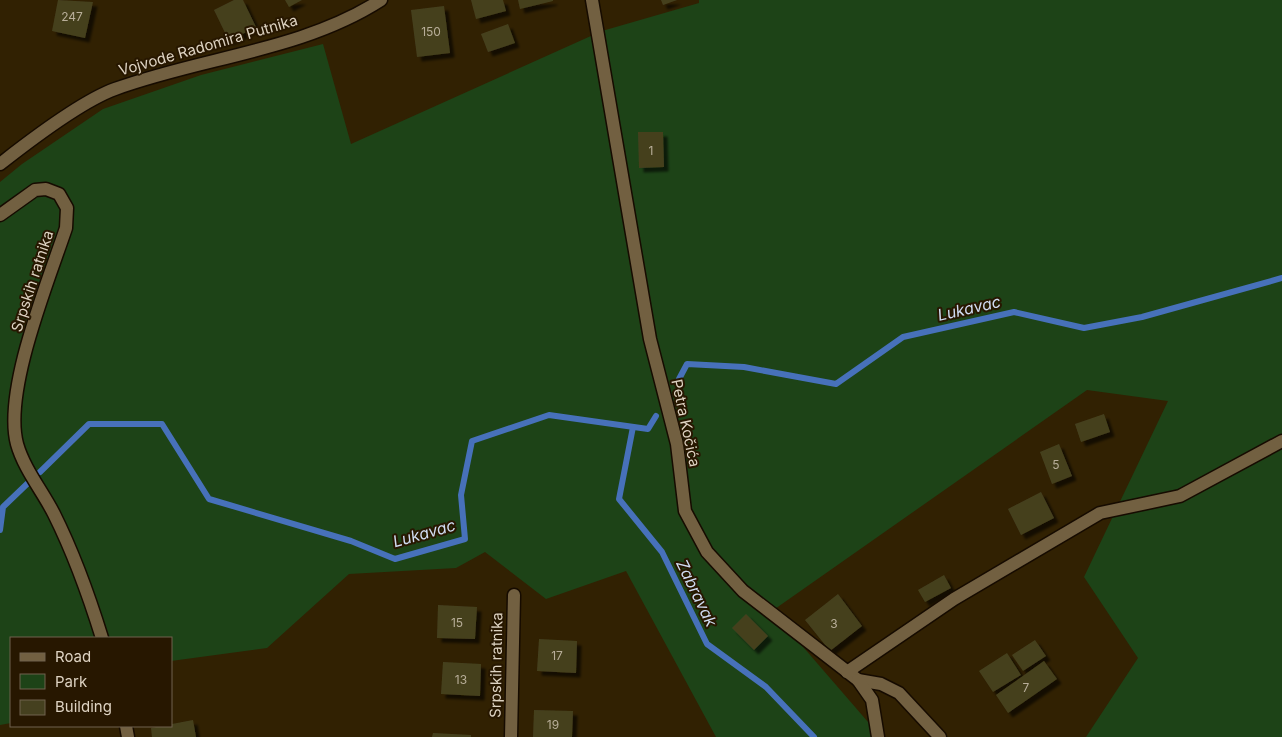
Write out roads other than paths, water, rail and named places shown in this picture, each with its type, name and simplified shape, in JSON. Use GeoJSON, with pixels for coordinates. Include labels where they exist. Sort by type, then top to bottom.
{"type":"FeatureCollection","features":[{"type":"Feature","properties":{"kind":"street","name":"Vojvode Radomira Putnika"},"geometry":{"type":"LineString","coordinates":[[0,164],[66,117],[112,90],[167,72],[259,50],[316,31],[362,12],[381,0]]}},
{"type":"Feature","properties":{"kind":"street","name":"Petra Kočića"},"geometry":{"type":"LineString","coordinates":[[592,0],[650,339],[677,444],[685,511],[707,552],[743,591],[858,680],[882,684],[899,693],[940,737]]}},
{"type":"Feature","properties":{"kind":"street","name":"Srpskih ratnika"},"geometry":{"type":"LineString","coordinates":[[0,215],[35,190],[46,189],[59,194],[67,208],[66,228],[23,361],[15,403],[14,421],[17,445],[68,542],[102,637]]}},
{"type":"Feature","properties":{"kind":"street"},"geometry":{"type":"LineString","coordinates":[[847,672],[954,599],[1100,513],[1180,496],[1282,441]]}},
{"type":"Feature","properties":{"kind":"street","name":"Srpskih ratnika"},"geometry":{"type":"LineString","coordinates":[[511,737],[514,595]]}},
{"type":"Feature","properties":{"kind":"street"},"geometry":{"type":"LineString","coordinates":[[858,680],[872,700],[878,737]]}},
{"type":"Feature","properties":{"kind":"waterway","name":"Lukavac"},"geometry":{"type":"LineString","coordinates":[[679,379],[687,364],[744,367],[836,384],[903,337],[1014,312],[1084,328],[1142,317],[1282,278]]}},
{"type":"Feature","properties":{"kind":"waterway","name":"Lukavac"},"geometry":{"type":"LineString","coordinates":[[40,472],[89,424],[162,424],[209,499],[351,541],[395,559],[465,539],[461,495],[472,441],[549,415],[648,429],[656,416]]}},
{"type":"Feature","properties":{"kind":"waterway","name":"Zabravak"},"geometry":{"type":"LineString","coordinates":[[633,427],[619,499],[662,552],[707,644],[766,687],[814,737]]}},
{"type":"Feature","properties":{"kind":"waterway"},"geometry":{"type":"LineString","coordinates":[[0,530],[3,507],[28,483]]}}]}
